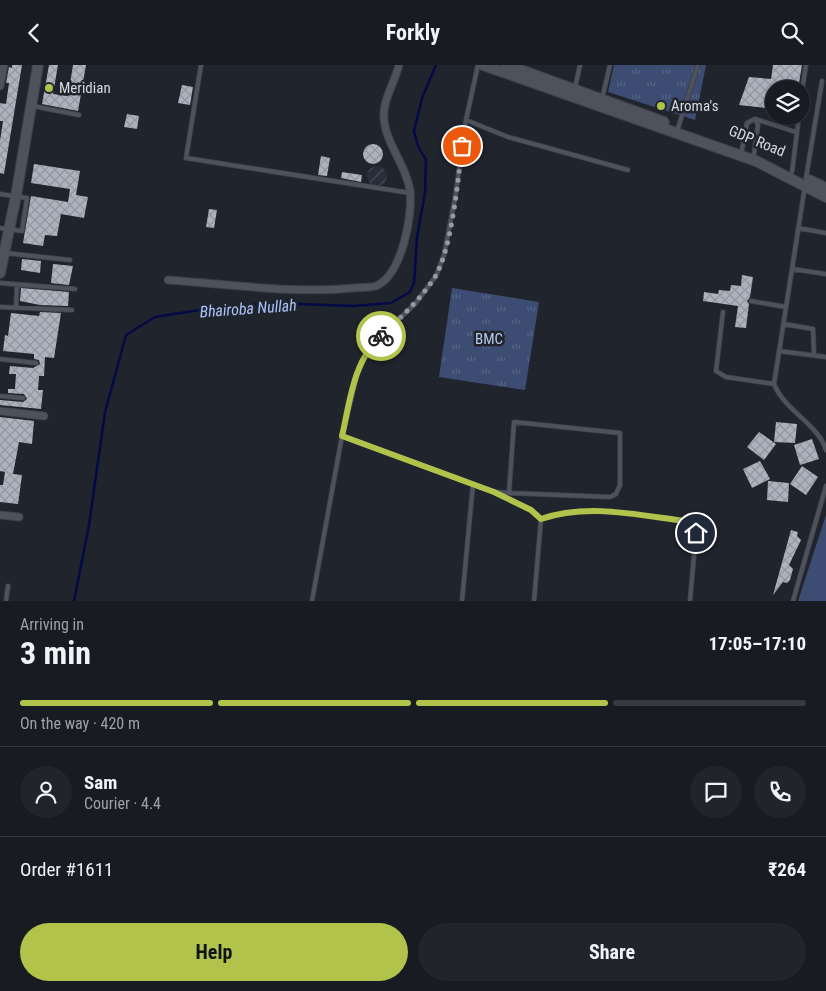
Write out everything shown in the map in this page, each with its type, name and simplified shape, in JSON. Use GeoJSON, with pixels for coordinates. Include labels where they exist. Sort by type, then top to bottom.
{"type":"FeatureCollection","features":[{"type":"Feature","properties":{"kind":"main road"},"geometry":{"type":"LineString","coordinates":[[0,273],[5,228],[16,196],[38,65]]}},
{"type":"Feature","properties":{"kind":"main road"},"geometry":{"type":"LineString","coordinates":[[483,65],[756,161],[805,182],[826,197]]}},
{"type":"Feature","properties":{"kind":"main road","name":"GDP Road"},"geometry":{"type":"LineString","coordinates":[[507,65],[754,154],[792,172],[805,182],[826,188]]}},
{"type":"Feature","properties":{"kind":"street"},"geometry":{"type":"LineString","coordinates":[[0,86],[4,65]]}},
{"type":"Feature","properties":{"kind":"street"},"geometry":{"type":"LineString","coordinates":[[168,280],[334,290],[376,286],[387,279],[398,261],[409,220],[410,193],[407,176],[388,136],[384,119],[388,97],[400,65]]}},
{"type":"Feature","properties":{"kind":"street"},"geometry":{"type":"LineString","coordinates":[[0,411],[44,417]]}},
{"type":"Feature","properties":{"kind":"street"},"geometry":{"type":"LineString","coordinates":[[0,515],[19,517]]}},
{"type":"Feature","properties":{"kind":"lane"},"geometry":{"type":"LineString","coordinates":[[201,65],[186,158],[410,193]]}},
{"type":"Feature","properties":{"kind":"lane"},"geometry":{"type":"LineString","coordinates":[[312,601],[342,436],[359,367],[373,343],[415,304],[436,275],[444,255],[455,198],[466,120],[478,65]]}},
{"type":"Feature","properties":{"kind":"lane"},"geometry":{"type":"LineString","coordinates":[[574,90],[580,65]]}},
{"type":"Feature","properties":{"kind":"lane"},"geometry":{"type":"LineString","coordinates":[[602,99],[610,65]]}},
{"type":"Feature","properties":{"kind":"lane"},"geometry":{"type":"LineString","coordinates":[[678,128],[698,65]]}},
{"type":"Feature","properties":{"kind":"lane"},"geometry":{"type":"LineString","coordinates":[[804,80],[806,65]]}},
{"type":"Feature","properties":{"kind":"lane"},"geometry":{"type":"LineString","coordinates":[[822,81],[774,384],[787,405],[821,440],[826,450]]}},
{"type":"Feature","properties":{"kind":"lane"},"geometry":{"type":"LineString","coordinates":[[31,106],[79,115]]}},
{"type":"Feature","properties":{"kind":"lane"},"geometry":{"type":"LineString","coordinates":[[742,150],[747,123],[755,119],[796,132]]}},
{"type":"Feature","properties":{"kind":"lane"},"geometry":{"type":"LineString","coordinates":[[754,154],[758,125],[755,119]]}},
{"type":"Feature","properties":{"kind":"lane"},"geometry":{"type":"LineString","coordinates":[[466,120],[508,137],[628,171]]}},
{"type":"Feature","properties":{"kind":"lane"},"geometry":{"type":"LineString","coordinates":[[792,172],[797,125]]}},
{"type":"Feature","properties":{"kind":"lane"},"geometry":{"type":"LineString","coordinates":[[0,194],[16,196]]}},
{"type":"Feature","properties":{"kind":"lane"},"geometry":{"type":"LineString","coordinates":[[798,229],[826,233]]}},
{"type":"Feature","properties":{"kind":"lane"},"geometry":{"type":"LineString","coordinates":[[2,253],[70,260]]}},
{"type":"Feature","properties":{"kind":"lane"},"geometry":{"type":"LineString","coordinates":[[792,269],[826,274]]}},
{"type":"Feature","properties":{"kind":"lane"},"geometry":{"type":"LineString","coordinates":[[0,283],[75,289]]}},
{"type":"Feature","properties":{"kind":"lane"},"geometry":{"type":"LineString","coordinates":[[16,308],[17,285]]}},
{"type":"Feature","properties":{"kind":"lane"},"geometry":{"type":"LineString","coordinates":[[751,301],[786,307]]}},
{"type":"Feature","properties":{"kind":"lane"},"geometry":{"type":"LineString","coordinates":[[0,307],[72,310]]}},
{"type":"Feature","properties":{"kind":"lane"},"geometry":{"type":"LineString","coordinates":[[723,312],[716,371],[726,377],[774,384]]}},
{"type":"Feature","properties":{"kind":"lane"},"geometry":{"type":"LineString","coordinates":[[784,324],[813,329],[814,355]]}},
{"type":"Feature","properties":{"kind":"lane"},"geometry":{"type":"LineString","coordinates":[[779,351],[826,357]]}},
{"type":"Feature","properties":{"kind":"lane"},"geometry":{"type":"LineString","coordinates":[[0,359],[36,363]]}},
{"type":"Feature","properties":{"kind":"lane"},"geometry":{"type":"LineString","coordinates":[[0,396],[23,398]]}},
{"type":"Feature","properties":{"kind":"lane"},"geometry":{"type":"LineString","coordinates":[[494,492],[509,493],[610,497],[616,494],[620,485],[620,433],[514,422],[509,493]]}},
{"type":"Feature","properties":{"kind":"lane"},"geometry":{"type":"LineString","coordinates":[[342,436],[494,492],[531,510],[541,519]]}},
{"type":"Feature","properties":{"kind":"lane"},"geometry":{"type":"LineString","coordinates":[[462,601],[473,484]]}},
{"type":"Feature","properties":{"kind":"lane"},"geometry":{"type":"LineString","coordinates":[[793,601],[826,486]]}},
{"type":"Feature","properties":{"kind":"lane"},"geometry":{"type":"LineString","coordinates":[[541,519],[576,510],[620,513],[691,523],[696,533],[690,601]]}},
{"type":"Feature","properties":{"kind":"lane"},"geometry":{"type":"LineString","coordinates":[[534,601],[541,519]]}},
{"type":"Feature","properties":{"kind":"lane"},"geometry":{"type":"LineString","coordinates":[[6,601],[8,586]]}},
{"type":"Feature","properties":{"kind":"shaded area"},"geometry":{"type":"Polygon","coordinates":[[[377,166],[384,169],[387,176],[384,183],[377,186],[370,183],[367,176],[370,169],[377,166]]]}},
{"type":"Feature","properties":{"kind":"green space"},"geometry":{"type":"Polygon","coordinates":[[[614,65],[706,65],[695,120],[608,92],[614,65]]]}},
{"type":"Feature","properties":{"kind":"green space","name":"BMC"},"geometry":{"type":"Polygon","coordinates":[[[452,288],[539,302],[525,390],[439,377],[452,288]]]}},
{"type":"Feature","properties":{"kind":"green space"},"geometry":{"type":"Polygon","coordinates":[[[826,515],[826,601],[798,601],[826,515]]]}},
{"type":"Feature","properties":{"kind":"building"},"geometry":{"type":"Polygon","coordinates":[[[12,65],[22,65],[4,174],[0,173],[0,141],[3,121],[0,121],[0,103],[6,104],[9,83],[6,83],[9,67],[12,68],[12,65]]]}},
{"type":"Feature","properties":{"kind":"building"},"geometry":{"type":"Polygon","coordinates":[[[49,65],[58,65],[53,94],[68,96],[73,65],[86,65],[78,111],[42,104],[49,65]]]}},
{"type":"Feature","properties":{"kind":"building"},"geometry":{"type":"Polygon","coordinates":[[[773,65],[802,65],[800,80],[765,80],[765,108],[739,105],[749,77],[771,79],[773,65]]]}},
{"type":"Feature","properties":{"kind":"building"},"geometry":{"type":"Polygon","coordinates":[[[182,85],[193,87],[190,105],[178,103],[182,85]]]}},
{"type":"Feature","properties":{"kind":"building"},"geometry":{"type":"Polygon","coordinates":[[[127,114],[139,116],[137,129],[124,127],[127,114]]]}},
{"type":"Feature","properties":{"kind":"building"},"geometry":{"type":"Polygon","coordinates":[[[373,144],[380,147],[383,154],[380,161],[373,164],[366,161],[363,154],[366,147],[373,144]]]}},
{"type":"Feature","properties":{"kind":"building"},"geometry":{"type":"Polygon","coordinates":[[[321,156],[330,158],[327,176],[318,175],[321,156]]]}},
{"type":"Feature","properties":{"kind":"building"},"geometry":{"type":"Polygon","coordinates":[[[34,164],[80,171],[76,195],[88,197],[84,218],[61,214],[57,236],[45,235],[43,246],[23,243],[31,196],[68,202],[70,189],[31,183],[34,164]]]}},
{"type":"Feature","properties":{"kind":"building"},"geometry":{"type":"Polygon","coordinates":[[[342,172],[362,175],[361,182],[341,178],[342,172]]]}},
{"type":"Feature","properties":{"kind":"building"},"geometry":{"type":"Polygon","coordinates":[[[209,209],[217,210],[214,228],[206,227],[209,209]]]}},
{"type":"Feature","properties":{"kind":"building"},"geometry":{"type":"Polygon","coordinates":[[[22,259],[41,261],[40,273],[21,270],[22,259]]]}},
{"type":"Feature","properties":{"kind":"building"},"geometry":{"type":"Polygon","coordinates":[[[53,264],[73,266],[69,285],[51,283],[53,264]]]}},
{"type":"Feature","properties":{"kind":"building"},"geometry":{"type":"Polygon","coordinates":[[[742,275],[753,277],[750,297],[747,301],[749,304],[746,328],[735,327],[738,306],[703,301],[704,292],[718,294],[719,290],[730,291],[731,285],[741,286],[742,275]]]}},
{"type":"Feature","properties":{"kind":"building"},"geometry":{"type":"Polygon","coordinates":[[[21,288],[69,292],[68,306],[40,305],[20,301],[21,288]]]}},
{"type":"Feature","properties":{"kind":"building"},"geometry":{"type":"Polygon","coordinates":[[[40,312],[61,313],[54,358],[45,357],[44,376],[39,376],[38,390],[43,390],[41,409],[0,405],[0,400],[23,402],[27,399],[24,394],[8,393],[8,389],[15,389],[16,374],[9,374],[10,366],[33,368],[40,364],[39,360],[34,359],[34,354],[3,351],[5,335],[8,336],[11,313],[39,316],[40,312]]]}},
{"type":"Feature","properties":{"kind":"building"},"geometry":{"type":"Polygon","coordinates":[[[0,417],[34,421],[32,444],[19,442],[13,474],[22,475],[18,504],[0,502],[0,485],[3,485],[5,472],[0,471],[0,417]]]}},
{"type":"Feature","properties":{"kind":"building"},"geometry":{"type":"Polygon","coordinates":[[[776,422],[797,424],[795,443],[774,442],[776,422]]]}},
{"type":"Feature","properties":{"kind":"building"},"geometry":{"type":"Polygon","coordinates":[[[759,432],[776,444],[764,460],[747,447],[759,432]]]}},
{"type":"Feature","properties":{"kind":"building"},"geometry":{"type":"Polygon","coordinates":[[[812,439],[819,459],[800,465],[794,445],[812,439]]]}},
{"type":"Feature","properties":{"kind":"building"},"geometry":{"type":"Polygon","coordinates":[[[760,461],[770,479],[752,488],[743,469],[760,461]]]}},
{"type":"Feature","properties":{"kind":"building"},"geometry":{"type":"Polygon","coordinates":[[[802,466],[818,477],[806,495],[790,484],[802,466]]]}},
{"type":"Feature","properties":{"kind":"building"},"geometry":{"type":"Polygon","coordinates":[[[768,481],[789,483],[788,502],[767,500],[768,481]]]}},
{"type":"Feature","properties":{"kind":"building"},"geometry":{"type":"Polygon","coordinates":[[[791,530],[798,532],[797,536],[801,540],[789,565],[793,569],[790,580],[787,583],[783,582],[773,595],[791,530]]]}},
{"type":"Feature","properties":{"kind":"waterway","name":"Bhairoba Nullah"},"geometry":{"type":"LineString","coordinates":[[74,601],[89,525],[105,412],[126,335],[155,317],[206,309],[272,303],[353,306],[391,303],[410,292],[414,283],[417,237],[425,193],[426,160],[418,146],[414,131],[422,98],[436,65]]}},
{"type":"Feature","properties":{"kind":"way so far"},"geometry":{"type":"LineString","coordinates":[[381,336],[415,304],[436,275],[444,255],[455,198],[462,146]]}},
{"type":"Feature","properties":{"kind":"place","name":"Meridian"},"geometry":{"type":"Point","coordinates":[49,88]}},
{"type":"Feature","properties":{"kind":"place","name":"Aroma's"},"geometry":{"type":"Point","coordinates":[661,106]}},
{"type":"Feature","properties":{"kind":"route"},"geometry":{"type":"LineString","coordinates":[[381,336],[373,343],[359,367],[342,436],[494,492],[531,510],[541,519],[576,510],[620,513],[685,521],[691,523],[696,533]]}}]}
